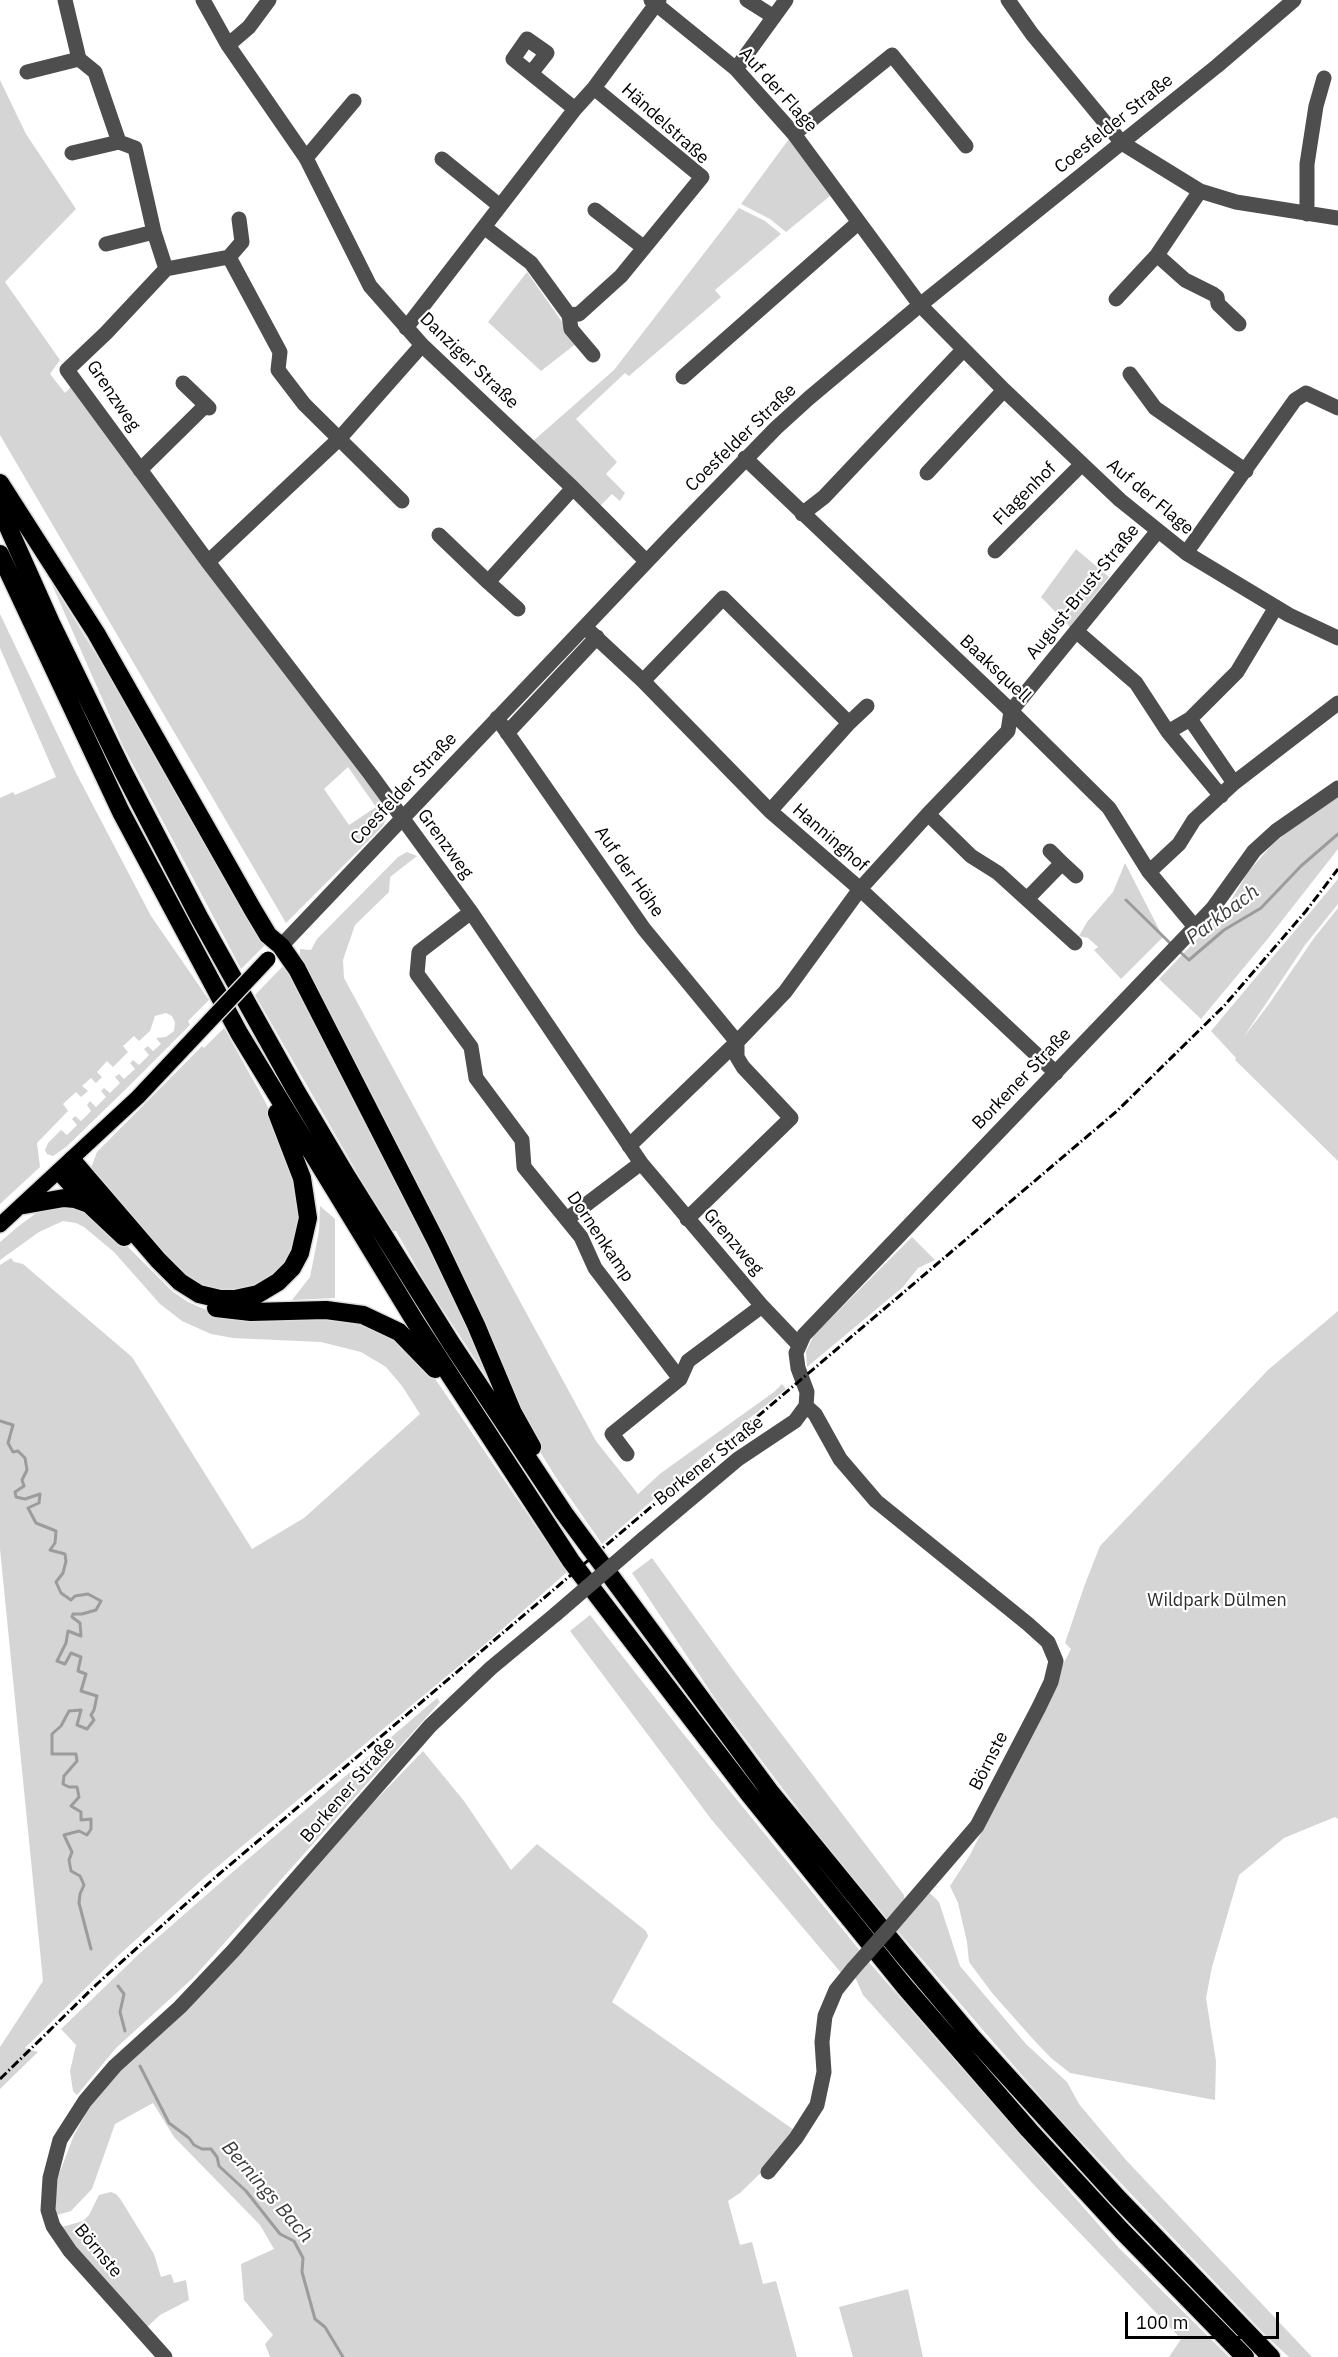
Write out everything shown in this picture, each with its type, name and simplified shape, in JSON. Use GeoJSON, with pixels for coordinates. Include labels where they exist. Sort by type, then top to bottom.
{"type":"FeatureCollection","features":[{"type":"Feature","properties":{"kind":"highway"},"geometry":{"type":"LineString","coordinates":[[0,483],[96,633],[268,935],[281,946],[297,969],[436,1241],[476,1325],[513,1413],[537,1455],[546,1466],[564,1513]]}},
{"type":"Feature","properties":{"kind":"highway"},"geometry":{"type":"LineString","coordinates":[[0,509],[51,623],[123,771],[199,917],[285,1070],[404,1268],[564,1513],[771,1793],[904,1956],[1060,2136],[1271,2357]]}},
{"type":"Feature","properties":{"kind":"highway"},"geometry":{"type":"LineString","coordinates":[[0,554],[121,812],[239,1033],[282,1124],[302,1178],[306,1198],[308,1218],[300,1254],[292,1268],[278,1282],[258,1294],[235,1299],[220,1299],[199,1294],[180,1282],[66,1166]]}},
{"type":"Feature","properties":{"kind":"highway"},"geometry":{"type":"LineString","coordinates":[[239,1033],[362,1238],[571,1561],[830,1896],[905,1987],[1029,2130],[1122,2231],[1245,2357]]}},
{"type":"Feature","properties":{"kind":"highway"},"geometry":{"type":"LineString","coordinates":[[66,1166],[90,1204],[173,1285],[195,1300],[215,1308],[251,1312],[326,1310],[363,1316],[399,1332],[427,1359],[481,1422]]}},
{"type":"Feature","properties":{"kind":"highway"},"geometry":{"type":"LineString","coordinates":[[24,1205],[64,1198],[90,1204]]}},
{"type":"Feature","properties":{"kind":"main road","name":"Coesfelder Straße"},"geometry":{"type":"LineString","coordinates":[[0,1226],[138,1097],[281,946]]}},
{"type":"Feature","properties":{"kind":"street"},"geometry":{"type":"LineString","coordinates":[[65,0],[79,59],[95,72],[119,142]]}},
{"type":"Feature","properties":{"kind":"street","name":"Danziger Straße"},"geometry":{"type":"LineString","coordinates":[[203,0],[228,45],[306,158],[370,286],[422,345],[573,488],[646,561]]}},
{"type":"Feature","properties":{"kind":"street"},"geometry":{"type":"LineString","coordinates":[[228,45],[249,27],[269,0]]}},
{"type":"Feature","properties":{"kind":"street"},"geometry":{"type":"LineString","coordinates":[[747,0],[774,17]]}},
{"type":"Feature","properties":{"kind":"street"},"geometry":{"type":"LineString","coordinates":[[736,69],[786,0]]}},
{"type":"Feature","properties":{"kind":"street"},"geometry":{"type":"LineString","coordinates":[[1008,0],[1032,34],[1122,143],[1200,190],[1236,202],[1338,218]]}},
{"type":"Feature","properties":{"kind":"street","name":"Coesfelder Straße"},"geometry":{"type":"LineString","coordinates":[[281,946],[745,458],[809,398],[1294,0]]}},
{"type":"Feature","properties":{"kind":"street"},"geometry":{"type":"LineString","coordinates":[[406,328],[594,88],[655,1]]}},
{"type":"Feature","properties":{"kind":"street","name":"Auf der Flage"},"geometry":{"type":"LineString","coordinates":[[655,1],[736,69],[794,134],[920,305],[963,350],[1082,465],[1157,532],[1186,553],[1276,607],[1338,638]]}},
{"type":"Feature","properties":{"kind":"street"},"geometry":{"type":"LineString","coordinates":[[794,134],[892,55],[966,146]]}},
{"type":"Feature","properties":{"kind":"street"},"geometry":{"type":"LineString","coordinates":[[27,72],[79,59]]}},
{"type":"Feature","properties":{"kind":"street"},"geometry":{"type":"LineString","coordinates":[[532,72],[575,110]]}},
{"type":"Feature","properties":{"kind":"street"},"geometry":{"type":"LineString","coordinates":[[1307,214],[1307,164],[1316,106],[1324,78]]}},
{"type":"Feature","properties":{"kind":"street","name":"Händelstraße"},"geometry":{"type":"LineString","coordinates":[[570,315],[579,314],[621,276],[702,177],[594,88]]}},
{"type":"Feature","properties":{"kind":"street"},"geometry":{"type":"LineString","coordinates":[[306,158],[354,101]]}},
{"type":"Feature","properties":{"kind":"street"},"geometry":{"type":"LineString","coordinates":[[72,153],[119,142],[135,148],[154,232],[166,269],[229,257],[242,242],[239,219]]}},
{"type":"Feature","properties":{"kind":"street"},"geometry":{"type":"LineString","coordinates":[[442,159],[500,206]]}},
{"type":"Feature","properties":{"kind":"street"},"geometry":{"type":"LineString","coordinates":[[1116,299],[1157,255],[1200,190]]}},
{"type":"Feature","properties":{"kind":"street"},"geometry":{"type":"LineString","coordinates":[[595,210],[643,247]]}},
{"type":"Feature","properties":{"kind":"street"},"geometry":{"type":"LineString","coordinates":[[683,377],[859,222]]}},
{"type":"Feature","properties":{"kind":"street"},"geometry":{"type":"LineString","coordinates":[[484,227],[531,262],[570,315],[571,329],[593,355]]}},
{"type":"Feature","properties":{"kind":"street"},"geometry":{"type":"LineString","coordinates":[[106,244],[154,232]]}},
{"type":"Feature","properties":{"kind":"street"},"geometry":{"type":"LineString","coordinates":[[1157,255],[1185,280],[1217,297],[1218,304],[1239,324]]}},
{"type":"Feature","properties":{"kind":"street"},"geometry":{"type":"LineString","coordinates":[[229,257],[280,352],[278,370],[304,404],[402,501]]}},
{"type":"Feature","properties":{"kind":"street","name":"Grenzweg"},"geometry":{"type":"LineString","coordinates":[[166,269],[106,333],[67,370],[471,912],[641,1163],[687,1220],[799,1345]]}},
{"type":"Feature","properties":{"kind":"street"},"geometry":{"type":"LineString","coordinates":[[208,562],[339,439],[422,345]]}},
{"type":"Feature","properties":{"kind":"street"},"geometry":{"type":"LineString","coordinates":[[802,514],[824,497],[963,350]]}},
{"type":"Feature","properties":{"kind":"street"},"geometry":{"type":"LineString","coordinates":[[1130,374],[1155,408],[1246,471]]}},
{"type":"Feature","properties":{"kind":"street"},"geometry":{"type":"LineString","coordinates":[[140,470],[207,407],[183,383]]}},
{"type":"Feature","properties":{"kind":"street"},"geometry":{"type":"LineString","coordinates":[[927,473],[1004,390]]}},
{"type":"Feature","properties":{"kind":"street"},"geometry":{"type":"LineString","coordinates":[[1186,553],[1295,400],[1306,393],[1338,408]]}},
{"type":"Feature","properties":{"kind":"street","name":"Baaksquell"},"geometry":{"type":"LineString","coordinates":[[745,458],[1011,711],[1109,808],[1149,872],[1195,927]]}},
{"type":"Feature","properties":{"kind":"street","name":"Flagenhof"},"geometry":{"type":"LineString","coordinates":[[995,551],[1082,465]]}},
{"type":"Feature","properties":{"kind":"street"},"geometry":{"type":"LineString","coordinates":[[488,582],[573,488]]}},
{"type":"Feature","properties":{"kind":"street","name":"August-Brust-Straße"},"geometry":{"type":"LineString","coordinates":[[629,1146],[737,1042],[785,992],[860,889],[927,814],[1008,731],[1011,711],[1157,532]]}},
{"type":"Feature","properties":{"kind":"street"},"geometry":{"type":"LineString","coordinates":[[439,535],[518,609]]}},
{"type":"Feature","properties":{"kind":"street"},"geometry":{"type":"LineString","coordinates":[[643,681],[723,598],[849,723]]}},
{"type":"Feature","properties":{"kind":"street"},"geometry":{"type":"LineString","coordinates":[[1168,732],[1190,719],[1237,672],[1276,607]]}},
{"type":"Feature","properties":{"kind":"street","name":"Hanninghof"},"geometry":{"type":"LineString","coordinates":[[585,627],[643,681],[770,811],[860,889],[1056,1073]]}},
{"type":"Feature","properties":{"kind":"street"},"geometry":{"type":"LineString","coordinates":[[1076,631],[1136,683],[1168,732],[1221,796]]}},
{"type":"Feature","properties":{"kind":"street"},"geometry":{"type":"LineString","coordinates":[[507,733],[597,637]]}},
{"type":"Feature","properties":{"kind":"street"},"geometry":{"type":"LineString","coordinates":[[1149,872],[1179,844],[1194,819],[1234,783],[1338,703]]}},
{"type":"Feature","properties":{"kind":"street"},"geometry":{"type":"LineString","coordinates":[[770,811],[867,706]]}},
{"type":"Feature","properties":{"kind":"street","name":"Auf der Höhe"},"geometry":{"type":"LineString","coordinates":[[497,718],[644,929],[737,1042]]}},
{"type":"Feature","properties":{"kind":"street"},"geometry":{"type":"LineString","coordinates":[[1190,719],[1234,783]]}},
{"type":"Feature","properties":{"kind":"street","name":"Borkener Straße"},"geometry":{"type":"LineString","coordinates":[[799,1345],[814,1325],[1213,908],[1254,852],[1276,831],[1338,788]]}},
{"type":"Feature","properties":{"kind":"street"},"geometry":{"type":"LineString","coordinates":[[927,814],[971,856],[998,873],[1075,943]]}},
{"type":"Feature","properties":{"kind":"street"},"geometry":{"type":"LineString","coordinates":[[1050,851],[1076,876]]}},
{"type":"Feature","properties":{"kind":"street"},"geometry":{"type":"LineString","coordinates":[[1027,899],[1062,863]]}},
{"type":"Feature","properties":{"kind":"street","name":"Dornenkamp"},"geometry":{"type":"LineString","coordinates":[[471,912],[419,952],[417,974],[471,1047],[476,1078],[522,1140],[524,1167],[581,1237],[595,1268],[680,1380]]}},
{"type":"Feature","properties":{"kind":"street"},"geometry":{"type":"LineString","coordinates":[[687,1220],[791,1118],[743,1067],[736,1057],[737,1042]]}},
{"type":"Feature","properties":{"kind":"street"},"geometry":{"type":"LineString","coordinates":[[567,1218],[641,1163]]}},
{"type":"Feature","properties":{"kind":"street"},"geometry":{"type":"LineString","coordinates":[[627,1454],[612,1434],[680,1380],[688,1361],[762,1306]]}},
{"type":"Feature","properties":{"kind":"street"},"geometry":{"type":"LineString","coordinates":[[799,1345],[796,1353],[798,1368],[807,1392],[806,1406]]}},
{"type":"Feature","properties":{"kind":"street","name":"Borkener Straße"},"geometry":{"type":"LineString","coordinates":[[57,2152],[60,2140],[85,2101],[115,2066],[180,2007],[233,1951],[430,1726],[491,1668],[715,1477],[795,1421],[806,1406]]}},
{"type":"Feature","properties":{"kind":"street","name":"Börnste"},"geometry":{"type":"LineString","coordinates":[[768,2172],[796,2138],[817,2105],[824,2072],[822,2042],[825,2016],[836,1990],[977,1826],[1051,1682],[1056,1661],[1048,1642],[1028,1624],[876,1501],[840,1459],[816,1414],[806,1406]]}},
{"type":"Feature","properties":{"kind":"street","name":"Börnste"},"geometry":{"type":"LineString","coordinates":[[57,2152],[50,2178],[48,2210],[53,2226],[70,2251],[165,2357]]}},
{"type":"Feature","properties":{"kind":"green space"},"geometry":{"type":"Polygon","coordinates":[[[0,80],[26,134],[76,209],[5,282],[60,360],[50,374],[65,393],[76,382],[388,800],[382,805],[388,814],[383,826],[286,923],[0,435],[0,80]],[[348,767],[324,789],[349,825],[376,807],[348,767]]]}},
{"type":"Feature","properties":{"kind":"green space"},"geometry":{"type":"Polygon","coordinates":[[[789,139],[830,196],[786,232],[770,219],[741,204],[789,139]]]}},
{"type":"Feature","properties":{"kind":"green space"},"geometry":{"type":"Polygon","coordinates":[[[739,208],[765,221],[781,234],[715,290],[721,297],[629,376],[625,373],[576,419],[617,462],[606,474],[625,493],[620,501],[612,494],[600,506],[532,442],[614,370],[739,208]]]}},
{"type":"Feature","properties":{"kind":"green space"},"geometry":{"type":"Polygon","coordinates":[[[527,272],[577,343],[541,371],[488,322],[527,272]]]}},
{"type":"Feature","properties":{"kind":"green space"},"geometry":{"type":"Polygon","coordinates":[[[1076,549],[1109,577],[1070,627],[1041,597],[1076,549]]]}},
{"type":"Feature","properties":{"kind":"green space"},"geometry":{"type":"Polygon","coordinates":[[[50,580],[152,745],[265,945],[241,969],[123,746],[50,580]]]}},
{"type":"Feature","properties":{"kind":"green space"},"geometry":{"type":"Polygon","coordinates":[[[0,614],[75,771],[151,916],[209,1000],[188,1021],[190,1025],[66,1147],[53,1156],[47,1154],[45,1150],[48,1143],[61,1130],[67,1135],[77,1125],[72,1119],[75,1116],[81,1121],[91,1111],[87,1105],[90,1101],[96,1107],[106,1097],[101,1091],[104,1088],[110,1093],[120,1083],[115,1077],[119,1074],[124,1079],[135,1069],[130,1063],[133,1060],[139,1065],[149,1055],[144,1049],[148,1046],[153,1051],[161,1044],[156,1038],[166,1037],[174,1031],[175,1022],[172,1016],[166,1013],[155,1016],[150,1031],[139,1041],[134,1036],[123,1046],[128,1052],[113,1067],[107,1061],[97,1072],[102,1077],[96,1083],[91,1078],[82,1086],[88,1091],[81,1097],[76,1092],[63,1104],[68,1111],[37,1143],[40,1167],[0,1204],[0,798],[13,792],[15,795],[56,777],[0,648],[0,614]]]}},
{"type":"Feature","properties":{"kind":"green space"},"geometry":{"type":"Polygon","coordinates":[[[1338,795],[1338,849],[1201,1019],[1159,979],[1226,909],[1248,872],[1271,846],[1289,830],[1338,795]]]}},
{"type":"Feature","properties":{"kind":"green space"},"geometry":{"type":"Polygon","coordinates":[[[407,852],[417,856],[390,877],[389,892],[355,925],[343,960],[344,978],[596,1441],[638,1494],[661,1473],[782,1384],[786,1389],[716,1445],[602,1544],[526,1429],[300,959],[300,949],[311,950],[317,939],[398,857],[407,852]]]}},
{"type":"Feature","properties":{"kind":"green space"},"geometry":{"type":"Polygon","coordinates":[[[1125,863],[1163,937],[1121,979],[1094,950],[1098,947],[1088,938],[1079,936],[1087,922],[1113,892],[1125,863]]]}},
{"type":"Feature","properties":{"kind":"green space"},"geometry":{"type":"Polygon","coordinates":[[[1338,879],[1338,904],[1305,945],[1243,1038],[1338,908],[1338,1161],[1235,1060],[1236,1058],[1211,1031],[1338,879]]]}},
{"type":"Feature","properties":{"kind":"green space"},"geometry":{"type":"Polygon","coordinates":[[[284,965],[455,1288],[499,1396],[426,1284],[396,1231],[393,1231],[363,1183],[255,995],[284,965]]]}},
{"type":"Feature","properties":{"kind":"green space"},"geometry":{"type":"Polygon","coordinates":[[[224,1028],[266,1103],[295,1170],[303,1226],[283,1270],[246,1293],[191,1286],[92,1172],[91,1168],[97,1152],[202,1046],[204,1048],[224,1028]]]}},
{"type":"Feature","properties":{"kind":"green space"},"geometry":{"type":"Polygon","coordinates":[[[73,1203],[119,1238],[172,1291],[188,1302],[209,1311],[364,1321],[395,1336],[425,1364],[567,1572],[483,1646],[205,1877],[119,1955],[25,2048],[38,2052],[0,2089],[0,2047],[43,1981],[0,1549],[0,1265],[11,1258],[14,1262],[23,1264],[132,1357],[252,1549],[304,1518],[420,1414],[402,1386],[386,1367],[361,1352],[321,1342],[233,1338],[211,1334],[182,1321],[160,1304],[114,1252],[76,1223],[63,1221],[39,1232],[0,1260],[0,1242],[20,1225],[39,1211],[73,1203]]]}},
{"type":"Feature","properties":{"kind":"green space"},"geometry":{"type":"Polygon","coordinates":[[[320,1206],[335,1219],[335,1298],[292,1300],[310,1277],[319,1231],[320,1206]]]}},
{"type":"Feature","properties":{"kind":"green space"},"geometry":{"type":"Polygon","coordinates":[[[912,1237],[935,1260],[918,1268],[903,1287],[807,1367],[806,1351],[814,1335],[912,1237]]]}},
{"type":"Feature","properties":{"kind":"green space","name":"Wildpark Dülmen"},"geometry":{"type":"Polygon","coordinates":[[[1338,1311],[1338,1819],[1335,1817],[1284,1838],[1239,1875],[1212,1967],[1206,1998],[1216,2061],[1215,2100],[1070,2073],[1051,2058],[1032,2038],[993,1994],[969,1962],[958,1903],[950,1886],[970,1855],[1003,1789],[1006,1776],[1071,1649],[1065,1643],[1100,1546],[1268,1370],[1338,1311]]]}},
{"type":"Feature","properties":{"kind":"green space"},"geometry":{"type":"Polygon","coordinates":[[[652,1558],[739,1678],[904,1895],[905,1903],[889,1921],[814,1830],[718,1703],[632,1573],[652,1558]]]}},
{"type":"Feature","properties":{"kind":"green space"},"geometry":{"type":"Polygon","coordinates":[[[590,1615],[861,1952],[842,1974],[711,1819],[570,1631],[590,1615]]]}},
{"type":"Feature","properties":{"kind":"green space"},"geometry":{"type":"Polygon","coordinates":[[[437,1698],[440,1702],[193,1978],[116,2048],[77,2095],[73,2091],[70,2071],[76,2045],[61,2029],[140,1953],[437,1698]]]}},
{"type":"Feature","properties":{"kind":"green space"},"geometry":{"type":"Polygon","coordinates":[[[423,1751],[464,1801],[511,1870],[537,1844],[646,1931],[648,1936],[612,2002],[794,2130],[773,2161],[740,2193],[728,2201],[740,2245],[752,2242],[763,2284],[776,2281],[797,2357],[270,2357],[265,2344],[273,2335],[244,2300],[241,2264],[274,2249],[260,2225],[174,2137],[153,2103],[115,2124],[92,2189],[71,2211],[57,2215],[54,2198],[56,2182],[74,2135],[91,2104],[115,2075],[173,2023],[216,1979],[342,1835],[423,1751]]]}},
{"type":"Feature","properties":{"kind":"green space"},"geometry":{"type":"Polygon","coordinates":[[[930,1893],[939,1902],[960,1966],[1026,2044],[1067,2082],[1079,2104],[1126,2160],[1312,2357],[1289,2357],[1267,2337],[1058,2117],[895,1928],[918,1901],[930,1893]]]}},
{"type":"Feature","properties":{"kind":"green space"},"geometry":{"type":"Polygon","coordinates":[[[868,1961],[1119,2248],[1229,2357],[1169,2357],[1181,2339],[1035,2186],[863,1995],[855,1977],[868,1961]]]}},
{"type":"Feature","properties":{"kind":"green space"},"geometry":{"type":"Polygon","coordinates":[[[111,2192],[121,2200],[154,2254],[161,2277],[171,2274],[174,2283],[186,2280],[189,2300],[160,2315],[147,2327],[75,2248],[62,2227],[83,2221],[89,2215],[99,2195],[111,2192]]]}},
{"type":"Feature","properties":{"kind":"green space"},"geometry":{"type":"Polygon","coordinates":[[[908,2289],[923,2357],[853,2357],[839,2307],[908,2289]]]}},
{"type":"Feature","properties":{"kind":"waterway","name":"Parkbach"},"geometry":{"type":"LineString","coordinates":[[1179,951],[1189,960],[1224,930],[1261,908],[1301,866],[1338,834]]}},
{"type":"Feature","properties":{"kind":"waterway","name":"Parkbach"},"geometry":{"type":"LineString","coordinates":[[1126,900],[1172,945]]}},
{"type":"Feature","properties":{"kind":"waterway","name":"Bernings Bach"},"geometry":{"type":"LineString","coordinates":[[0,1421],[13,1425],[8,1443],[13,1452],[18,1451],[25,1458],[27,1470],[22,1480],[24,1486],[15,1492],[16,1497],[25,1499],[40,1494],[39,1503],[28,1508],[36,1523],[56,1531],[55,1543],[50,1550],[65,1554],[63,1573],[56,1582],[61,1593],[71,1600],[75,1596],[88,1594],[101,1601],[96,1610],[73,1614],[72,1617],[80,1623],[81,1636],[68,1631],[66,1643],[57,1661],[65,1664],[71,1653],[81,1657],[78,1671],[86,1674],[81,1691],[97,1696],[91,1715],[94,1720],[87,1729],[77,1725],[81,1710],[69,1711],[61,1726],[52,1734],[52,1754],[76,1754],[77,1761],[64,1776],[63,1784],[77,1787],[79,1797],[71,1806],[81,1812],[81,1820],[91,1819],[91,1829],[87,1835],[79,1831],[64,1835],[72,1852],[69,1860],[71,1871],[80,1876],[84,1885],[79,1903],[91,1949]]}},
{"type":"Feature","properties":{"kind":"waterway","name":"Bernings Bach"},"geometry":{"type":"LineString","coordinates":[[118,1986],[124,1994],[120,2012],[125,2031]]}},
{"type":"Feature","properties":{"kind":"waterway","name":"Bernings Bach"},"geometry":{"type":"LineString","coordinates":[[140,2066],[169,2123],[189,2138],[194,2145],[202,2149],[211,2149],[217,2157],[219,2166],[246,2191],[280,2234],[294,2241],[303,2258],[302,2272],[315,2319],[325,2327],[343,2357]]}},
{"type":"Feature","properties":{"kind":"railway"},"geometry":{"type":"LineString","coordinates":[[0,2079],[97,1984],[218,1875],[1117,1111],[1224,1006],[1306,911],[1338,869]]}}]}
